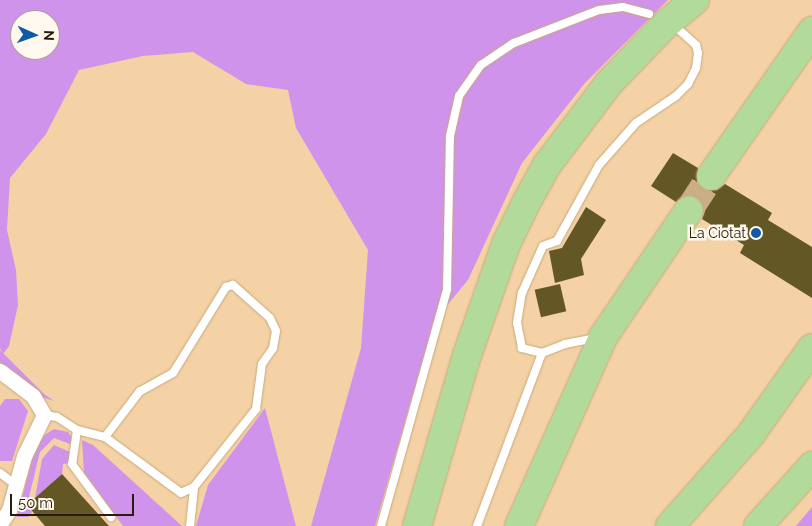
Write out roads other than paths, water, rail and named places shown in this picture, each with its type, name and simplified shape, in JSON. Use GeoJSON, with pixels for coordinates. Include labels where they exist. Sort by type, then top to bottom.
{"type":"FeatureCollection","features":[{"type":"Feature","properties":{"kind":"highway"},"geometry":{"type":"LineString","coordinates":[[417,526],[467,355],[506,244],[527,201],[547,165],[609,83],[665,26],[695,0]]}},
{"type":"Feature","properties":{"kind":"highway"},"geometry":{"type":"LineString","coordinates":[[711,176],[812,31]]}},
{"type":"Feature","properties":{"kind":"highway"},"geometry":{"type":"LineString","coordinates":[[519,526],[603,337],[689,210]]}},
{"type":"Feature","properties":{"kind":"highway"},"geometry":{"type":"LineString","coordinates":[[670,526],[751,434],[812,348]]}},
{"type":"Feature","properties":{"kind":"highway"},"geometry":{"type":"LineString","coordinates":[[758,526],[812,466]]}},
{"type":"Feature","properties":{"kind":"street"},"geometry":{"type":"LineString","coordinates":[[0,371],[33,396],[44,415],[24,456],[9,510],[0,524]]}},
{"type":"Feature","properties":{"kind":"lane"},"geometry":{"type":"LineString","coordinates":[[381,526],[447,289],[450,136],[459,96],[481,64],[514,43],[599,10],[624,7],[649,14]]}},
{"type":"Feature","properties":{"kind":"lane"},"geometry":{"type":"LineString","coordinates":[[603,337],[565,344],[542,353],[522,348],[517,323],[522,293],[543,246],[557,241],[599,165],[636,123],[676,96],[688,84],[696,68],[698,53],[696,45],[678,29]]}},
{"type":"Feature","properties":{"kind":"lane"},"geometry":{"type":"LineString","coordinates":[[44,415],[57,417],[78,430],[105,437],[182,493],[194,487],[256,410],[262,364],[273,348],[276,331],[270,318],[233,285],[226,287],[216,300],[173,373],[140,391],[105,437]]}},
{"type":"Feature","properties":{"kind":"lane"},"geometry":{"type":"LineString","coordinates":[[477,526],[542,353]]}},
{"type":"Feature","properties":{"kind":"lane"},"geometry":{"type":"LineString","coordinates":[[78,430],[72,464],[111,517]]}},
{"type":"Feature","properties":{"kind":"lane"},"geometry":{"type":"LineString","coordinates":[[0,473],[16,485]]}},
{"type":"Feature","properties":{"kind":"lane"},"geometry":{"type":"LineString","coordinates":[[190,526],[194,487]]}},
{"type":"Feature","properties":{"kind":"tunnel"},"geometry":{"type":"LineString","coordinates":[[689,210],[711,176]]}},
{"type":"Feature","properties":{"kind":"place","name":"La Ciotat"},"geometry":{"type":"Point","coordinates":[756,233]}}]}
